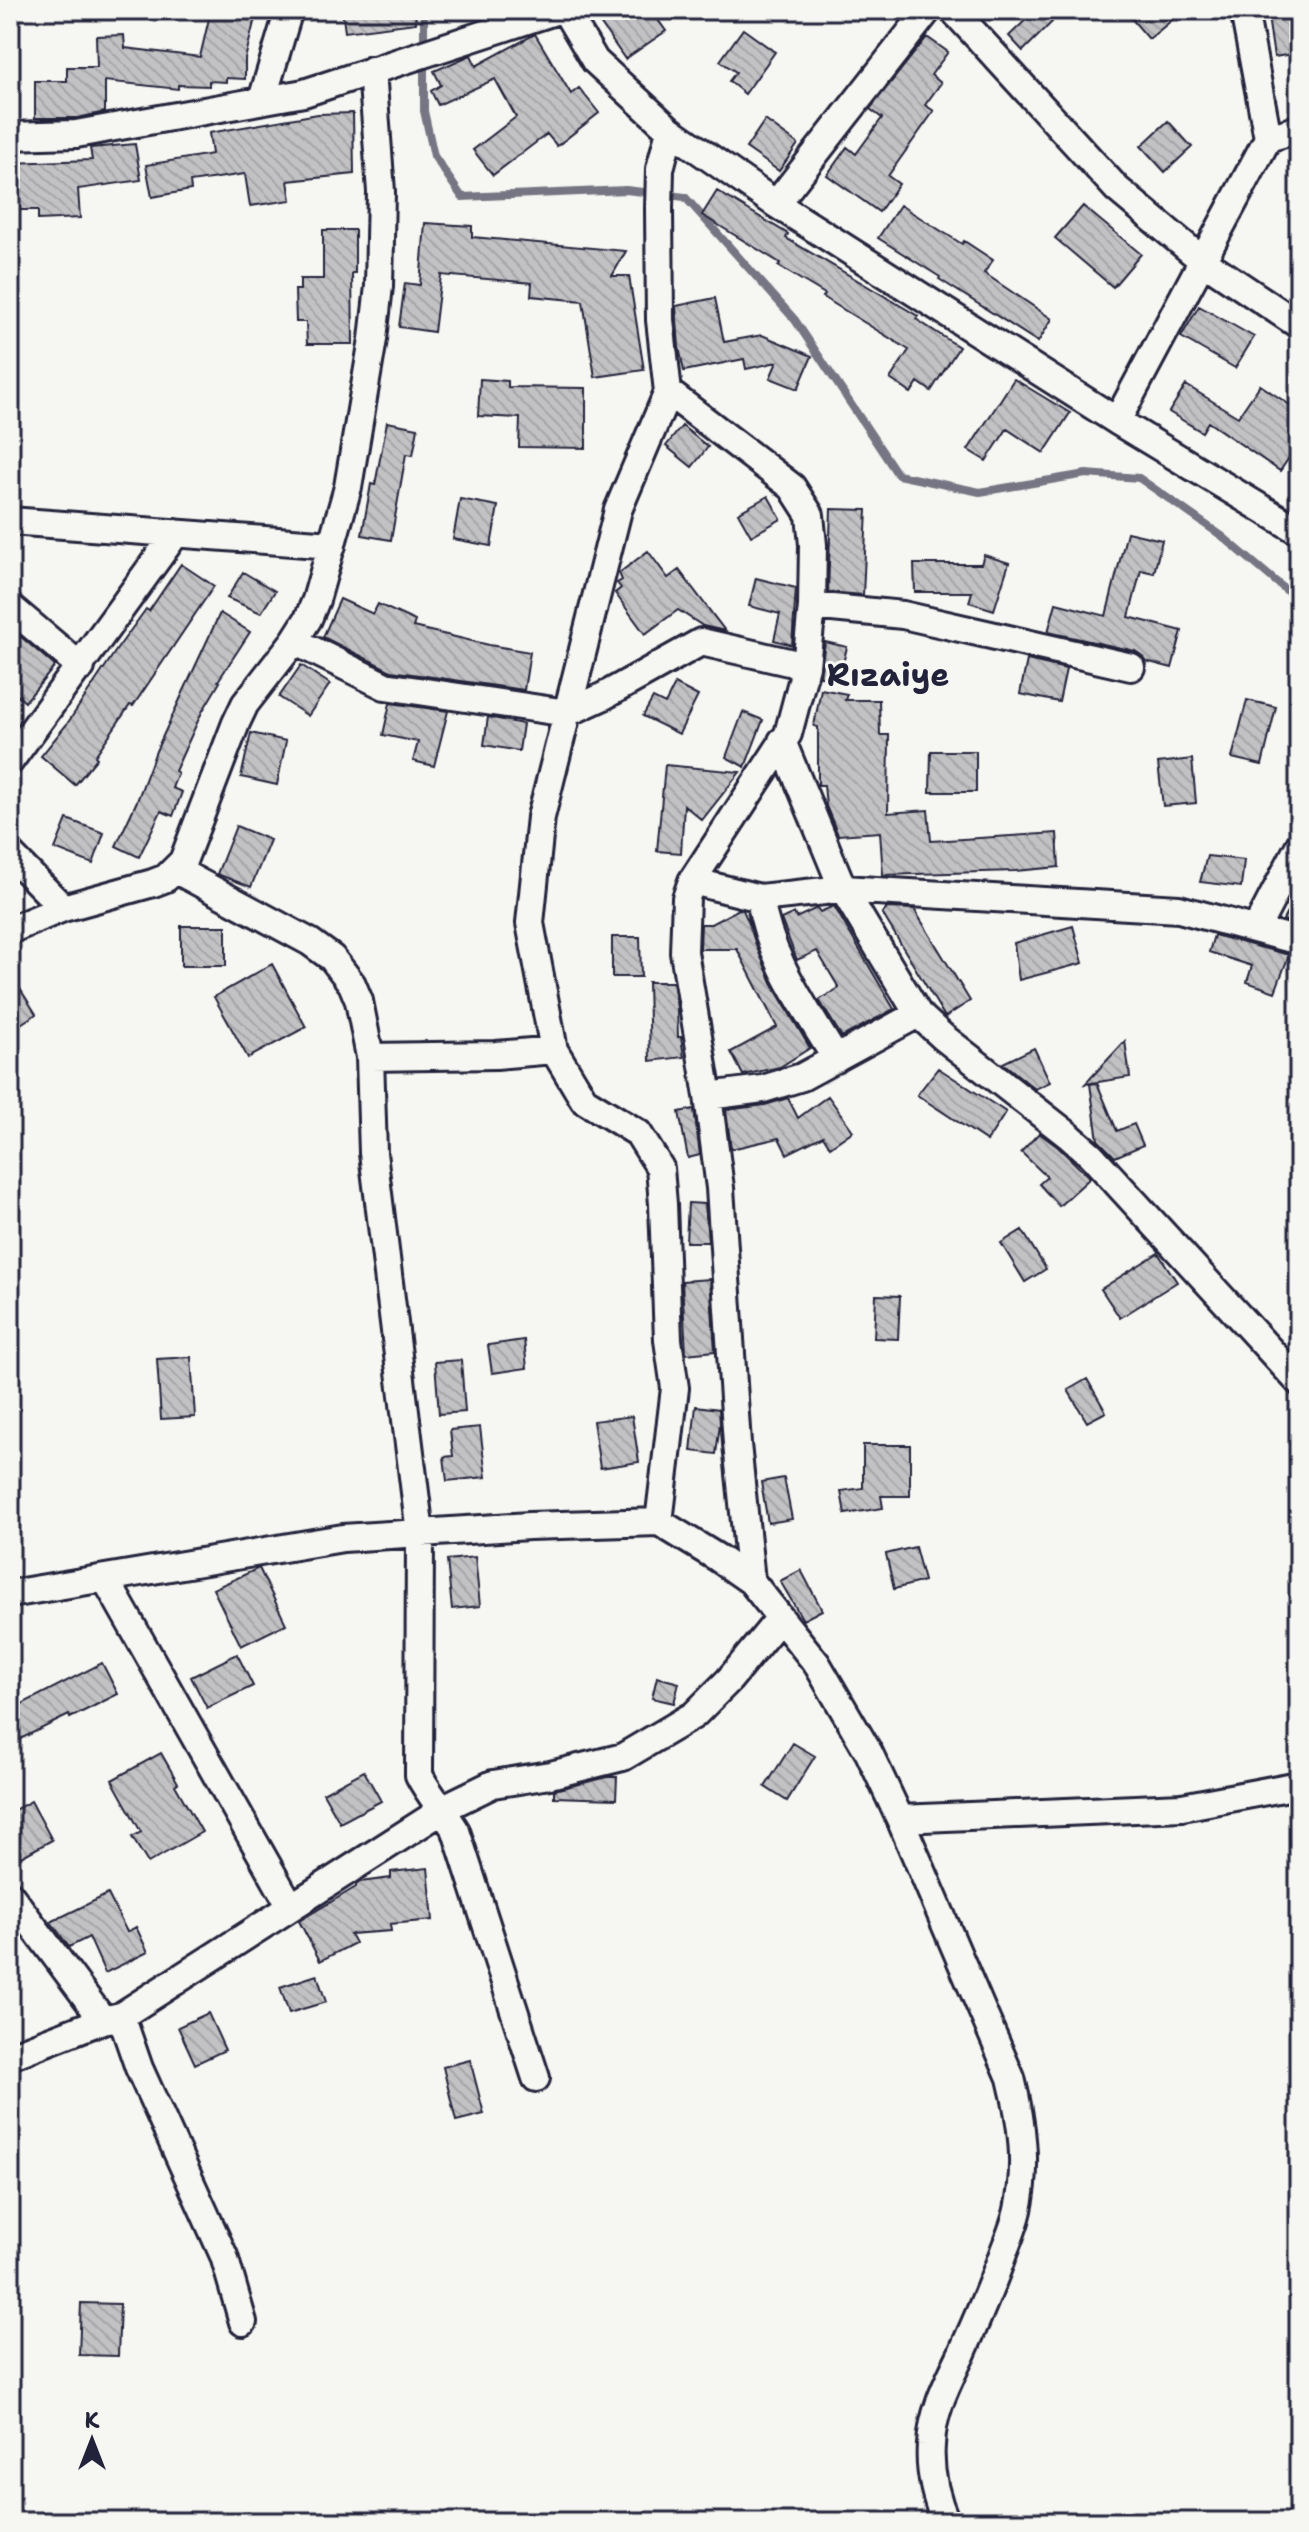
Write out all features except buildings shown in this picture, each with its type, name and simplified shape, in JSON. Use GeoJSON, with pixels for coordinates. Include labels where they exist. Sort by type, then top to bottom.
{"type":"FeatureCollection","features":[{"type":"Feature","properties":{"kind":"street"},"geometry":{"type":"LineString","coordinates":[[262,100],[289,10]]}},
{"type":"Feature","properties":{"kind":"street"},"geometry":{"type":"LineString","coordinates":[[10,136],[76,134],[304,93],[558,10]]}},
{"type":"Feature","properties":{"kind":"street"},"geometry":{"type":"LineString","coordinates":[[565,10],[595,61],[670,130],[776,204],[1117,421],[1299,531]]}},
{"type":"Feature","properties":{"kind":"street"},"geometry":{"type":"LineString","coordinates":[[776,204],[928,10]]}},
{"type":"Feature","properties":{"kind":"street"},"geometry":{"type":"LineString","coordinates":[[953,10],[1117,189],[1202,260],[1299,325]]}},
{"type":"Feature","properties":{"kind":"street"},"geometry":{"type":"LineString","coordinates":[[1117,421],[1268,138],[1244,10]]}},
{"type":"Feature","properties":{"kind":"street"},"geometry":{"type":"LineString","coordinates":[[10,930],[63,908],[153,883],[176,870],[183,861],[245,704],[294,641],[316,600],[348,487],[379,286],[381,192],[372,70]]}},
{"type":"Feature","properties":{"kind":"street"},"geometry":{"type":"LineString","coordinates":[[1268,138],[1299,129]]}},
{"type":"Feature","properties":{"kind":"street"},"geometry":{"type":"LineString","coordinates":[[659,1522],[675,1388],[668,1340],[660,1168],[638,1133],[584,1100],[554,1050],[530,923],[541,817],[618,510],[668,392],[660,320],[659,209],[660,169],[670,130]]}},
{"type":"Feature","properties":{"kind":"street"},"geometry":{"type":"LineString","coordinates":[[668,392],[792,487],[802,501],[813,528],[812,606],[806,666],[788,734],[692,881],[686,898],[684,952],[720,1188],[737,1444],[751,1581]]}},
{"type":"Feature","properties":{"kind":"street"},"geometry":{"type":"LineString","coordinates":[[10,521],[332,545]]}},
{"type":"Feature","properties":{"kind":"street"},"geometry":{"type":"LineString","coordinates":[[10,761],[176,533]]}},
{"type":"Feature","properties":{"kind":"street"},"geometry":{"type":"LineString","coordinates":[[812,606],[903,615],[1131,667]]}},
{"type":"Feature","properties":{"kind":"street"},"geometry":{"type":"LineString","coordinates":[[10,607],[81,667]]}},
{"type":"Feature","properties":{"kind":"street"},"geometry":{"type":"LineString","coordinates":[[294,641],[385,686],[567,713],[701,642],[806,666]]}},
{"type":"Feature","properties":{"kind":"street"},"geometry":{"type":"LineString","coordinates":[[782,741],[843,889],[918,1014],[1091,1155],[1299,1382]]}},
{"type":"Feature","properties":{"kind":"street"},"geometry":{"type":"LineString","coordinates":[[1256,929],[1299,846]]}},
{"type":"Feature","properties":{"kind":"street"},"geometry":{"type":"LineString","coordinates":[[10,854],[63,908]]}},
{"type":"Feature","properties":{"kind":"street"},"geometry":{"type":"LineString","coordinates":[[176,870],[310,942],[332,958],[352,984],[359,1001],[370,1057],[373,1153],[420,1533],[419,1775],[427,1792],[456,1831],[536,2078]]}},
{"type":"Feature","properties":{"kind":"street"},"geometry":{"type":"LineString","coordinates":[[692,881],[760,898],[843,889],[1179,909],[1299,941]]}},
{"type":"Feature","properties":{"kind":"street"},"geometry":{"type":"LineString","coordinates":[[760,898],[777,958],[836,1059]]}},
{"type":"Feature","properties":{"kind":"street"},"geometry":{"type":"LineString","coordinates":[[708,1096],[736,1094],[802,1077],[918,1014]]}},
{"type":"Feature","properties":{"kind":"street"},"geometry":{"type":"LineString","coordinates":[[370,1057],[496,1055],[554,1050]]}},
{"type":"Feature","properties":{"kind":"street"},"geometry":{"type":"LineString","coordinates":[[10,1594],[343,1538],[529,1526],[659,1522],[751,1581],[817,1664],[869,1753],[1011,2078],[1021,2118],[1023,2183],[1018,2213],[987,2297],[936,2415],[931,2443],[931,2472],[937,2501],[946,2522]]}},
{"type":"Feature","properties":{"kind":"street"},"geometry":{"type":"LineString","coordinates":[[105,1578],[291,1907]]}},
{"type":"Feature","properties":{"kind":"street"},"geometry":{"type":"LineString","coordinates":[[10,2056],[112,2018],[443,1810],[493,1784],[550,1775],[623,1757],[694,1715],[729,1680],[780,1618]]}},
{"type":"Feature","properties":{"kind":"street"},"geometry":{"type":"LineString","coordinates":[[900,1819],[1182,1807],[1299,1785]]}},
{"type":"Feature","properties":{"kind":"street"},"geometry":{"type":"LineString","coordinates":[[10,1895],[112,2018],[139,2068],[224,2256],[243,2322]]}},
{"type":"Feature","properties":{"kind":"waterway"},"geometry":{"type":"LineString","coordinates":[[424,10],[424,111],[434,156],[462,197],[626,190],[685,197],[795,320],[898,475],[980,492],[1086,474],[1139,478],[1222,536],[1299,601]]}},
{"type":"Feature","properties":{"kind":"district","name":"Rızaiye"},"geometry":{"type":"Point","coordinates":[888,675]}}]}
